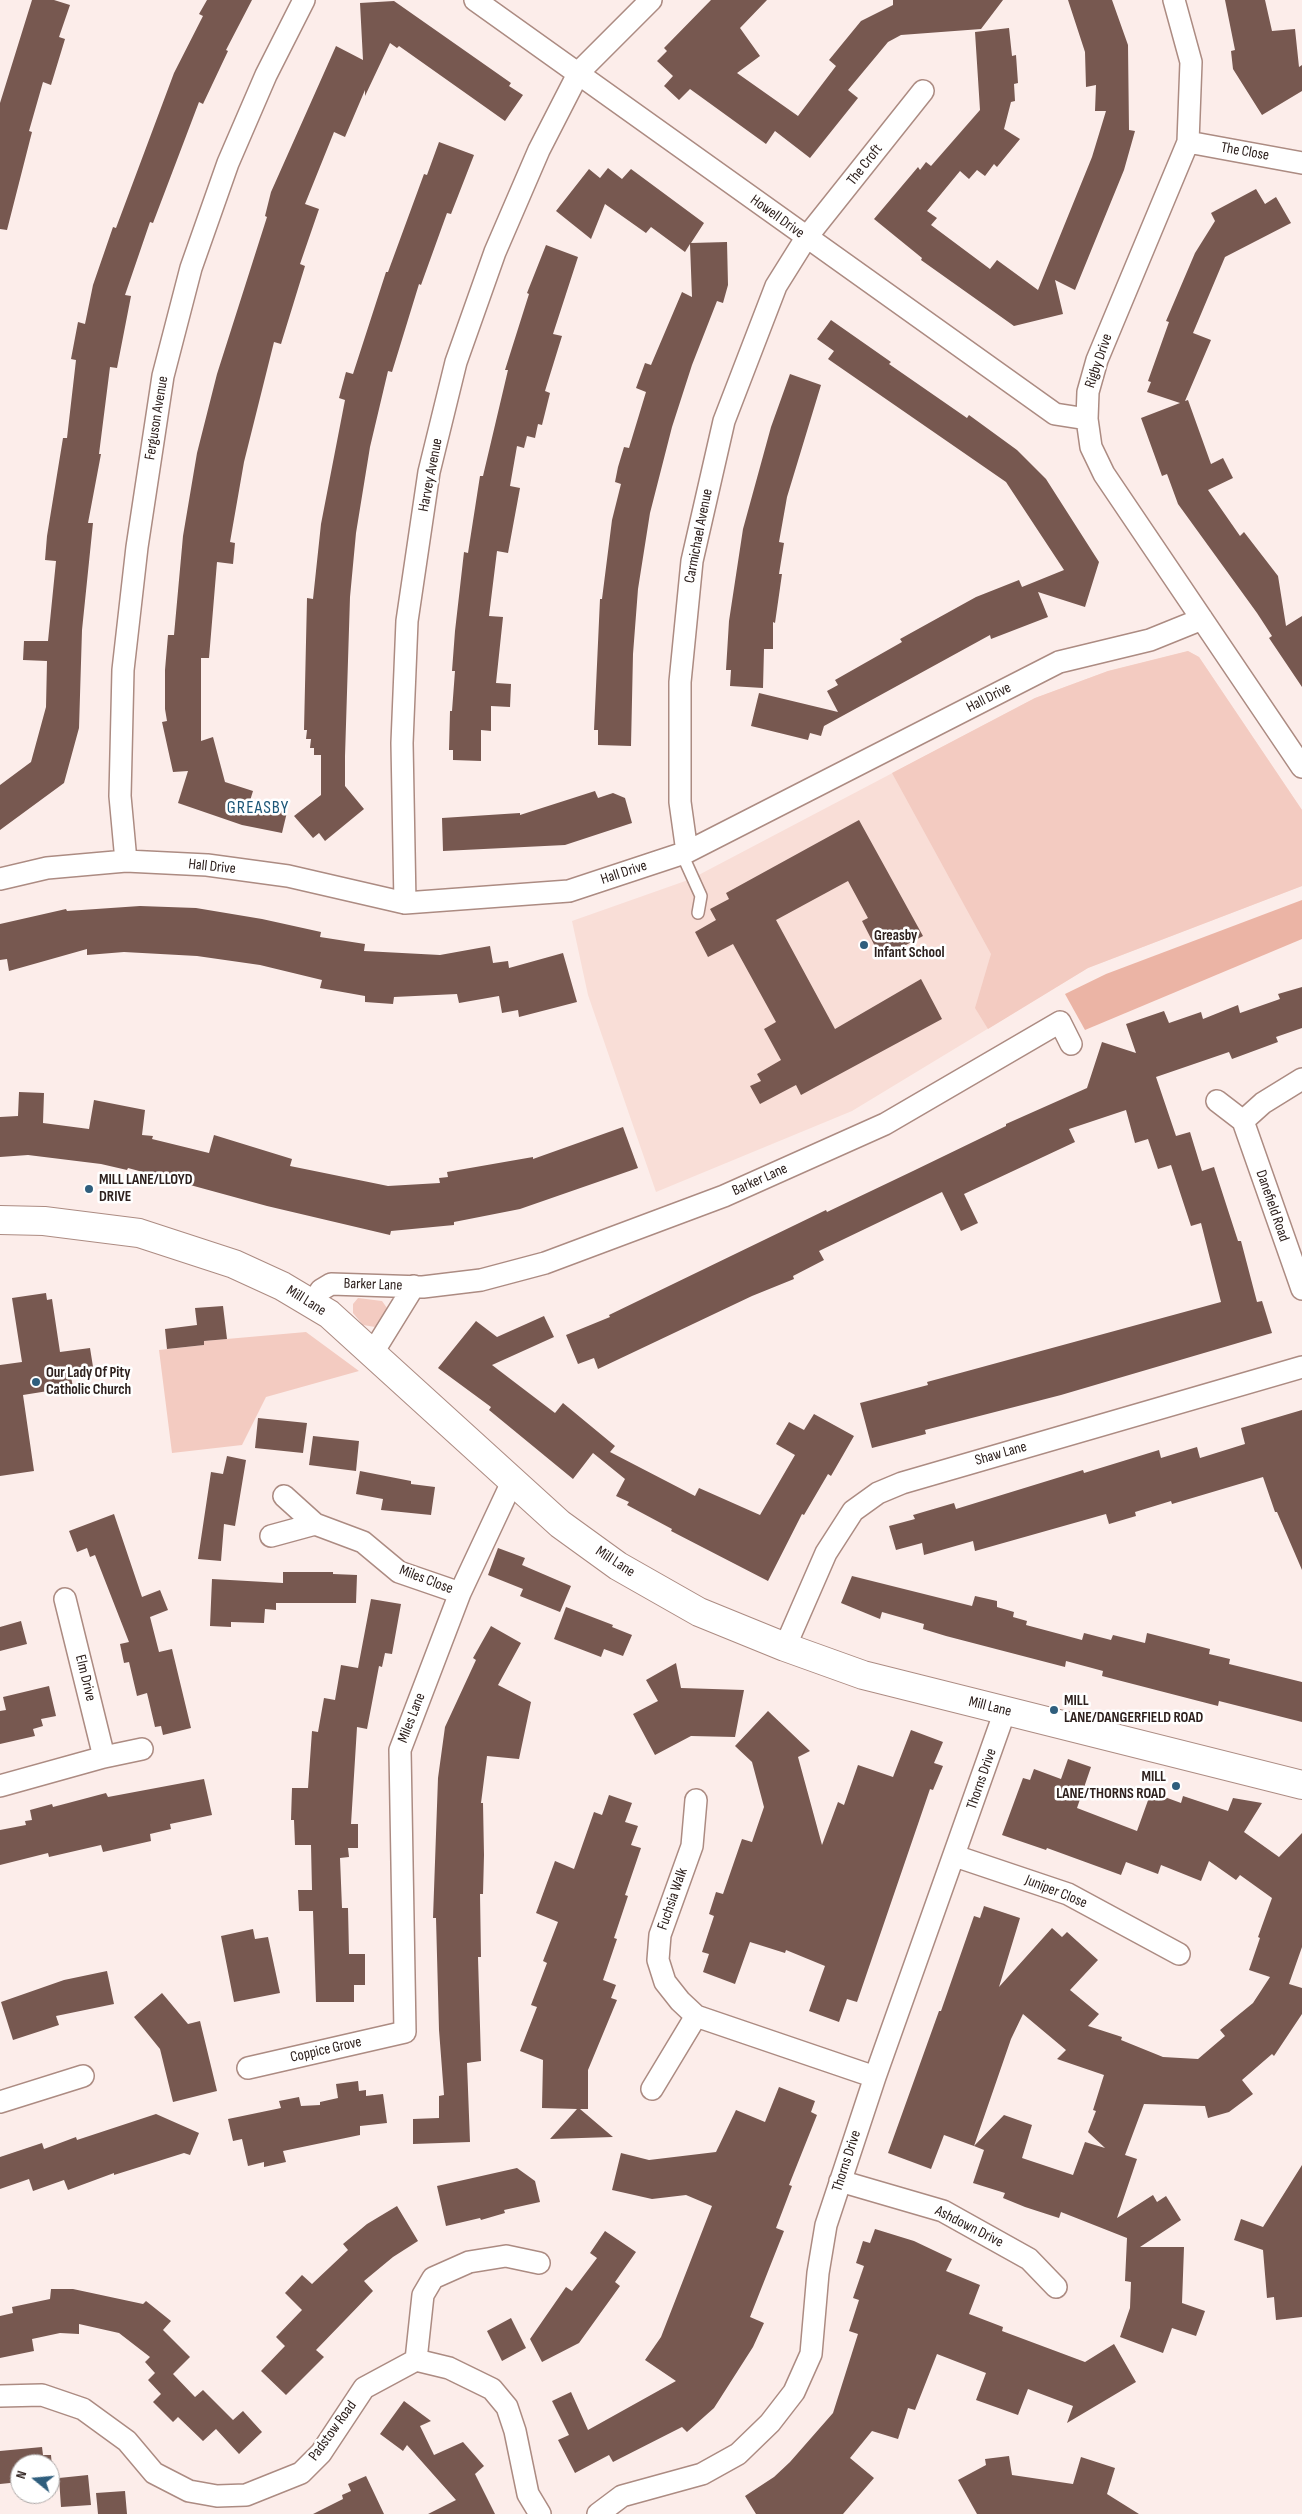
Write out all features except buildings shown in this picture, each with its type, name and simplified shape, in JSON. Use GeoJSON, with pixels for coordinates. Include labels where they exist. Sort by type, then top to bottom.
{"type":"FeatureCollection","features":[{"type":"Feature","properties":{"kind":"street","name":"Ferguson Avenue"},"geometry":{"type":"LineString","coordinates":[[126,861],[120,796],[123,670],[136,547],[163,376],[191,268],[228,163],[266,75],[304,0]]}},
{"type":"Feature","properties":{"kind":"street","name":"Howell Drive"},"geometry":{"type":"LineString","coordinates":[[475,0],[579,72],[806,238],[1055,414],[1087,420]]}},
{"type":"Feature","properties":{"kind":"street","name":"Harvey Avenue"},"geometry":{"type":"LineString","coordinates":[[405,903],[402,743],[407,621],[429,472],[456,362],[495,252],[539,150],[579,72],[650,0]]}},
{"type":"Feature","properties":{"kind":"street","name":"Rigby Drive"},"geometry":{"type":"LineString","coordinates":[[1174,0],[1191,62],[1188,142],[1097,360],[1088,392],[1087,420],[1092,447],[1104,474],[1302,766]]}},
{"type":"Feature","properties":{"kind":"street","name":"The Croft"},"geometry":{"type":"LineString","coordinates":[[806,238],[923,91]]}},
{"type":"Feature","properties":{"kind":"street","name":"The Close"},"geometry":{"type":"LineString","coordinates":[[1188,142],[1302,162]]}},
{"type":"Feature","properties":{"kind":"street","name":"Carmichael Avenue"},"geometry":{"type":"LineString","coordinates":[[684,853],[680,802],[680,682],[692,560],[724,421],[776,286],[806,238]]}},
{"type":"Feature","properties":{"kind":"street","name":"Hall Drive"},"geometry":{"type":"LineString","coordinates":[[0,879],[47,868],[126,861],[207,865],[288,876],[405,903],[568,891],[684,853],[1060,662],[1150,640],[1202,619]]}},
{"type":"Feature","properties":{"kind":"street","name":"Barker Lane"},"geometry":{"type":"LineString","coordinates":[[312,1304],[321,1290],[331,1284],[414,1286],[481,1280],[545,1263],[724,1196],[886,1124],[1060,1022],[1071,1044]]}},
{"type":"Feature","properties":{"kind":"street"},"geometry":{"type":"LineString","coordinates":[[1217,1101],[1243,1121],[1262,1103],[1302,1079]]}},
{"type":"Feature","properties":{"kind":"street","name":"Danefield Road"},"geometry":{"type":"LineString","coordinates":[[1243,1121],[1302,1290]]}},
{"type":"Feature","properties":{"kind":"street","name":"Mill Lane"},"geometry":{"type":"LineString","coordinates":[[0,1220],[44,1221],[139,1234],[234,1264],[282,1286],[329,1314],[560,1524],[618,1566],[699,1612],[785,1648],[863,1675],[1302,1785]]}},
{"type":"Feature","properties":{"kind":"street","name":"Barker Lane"},"geometry":{"type":"LineString","coordinates":[[372,1354],[414,1286]]}},
{"type":"Feature","properties":{"kind":"street","name":"Shaw Lane"},"geometry":{"type":"LineString","coordinates":[[785,1648],[826,1553],[852,1510],[878,1494],[902,1483],[1302,1367]]}},
{"type":"Feature","properties":{"kind":"street","name":"Miles Lane"},"geometry":{"type":"LineString","coordinates":[[405,2032],[400,1750],[460,1593],[512,1482]]}},
{"type":"Feature","properties":{"kind":"street","name":"Miles Close"},"geometry":{"type":"LineString","coordinates":[[284,1496],[315,1524],[363,1542],[399,1572],[460,1593]]}},
{"type":"Feature","properties":{"kind":"street"},"geometry":{"type":"LineString","coordinates":[[272,1536],[315,1524]]}},
{"type":"Feature","properties":{"kind":"street","name":"Elm Drive"},"geometry":{"type":"LineString","coordinates":[[65,1599],[104,1757]]}},
{"type":"Feature","properties":{"kind":"street","name":"Thorns Drive"},"geometry":{"type":"LineString","coordinates":[[598,2514],[622,2496],[702,2474],[738,2454],[770,2423],[794,2392],[811,2354],[818,2273],[826,2225],[875,2077],[1005,1711]]}},
{"type":"Feature","properties":{"kind":"street"},"geometry":{"type":"LineString","coordinates":[[0,1786],[104,1757],[142,1749]]}},
{"type":"Feature","properties":{"kind":"street","name":"Fuchsia Walk"},"geometry":{"type":"LineString","coordinates":[[696,1800],[692,1846],[660,1936],[658,1960],[665,1982],[680,2001],[696,2016],[875,2077]]}},
{"type":"Feature","properties":{"kind":"street","name":"Juniper Close"},"geometry":{"type":"LineString","coordinates":[[955,1856],[1068,1894],[1179,1954]]}},
{"type":"Feature","properties":{"kind":"street"},"geometry":{"type":"LineString","coordinates":[[652,2089],[696,2016]]}},
{"type":"Feature","properties":{"kind":"street","name":"Coppice Grove"},"geometry":{"type":"LineString","coordinates":[[248,2068],[405,2032]]}},
{"type":"Feature","properties":{"kind":"street"},"geometry":{"type":"LineString","coordinates":[[0,2102],[83,2076]]}},
{"type":"Feature","properties":{"kind":"street","name":"Ashdown Drive"},"geometry":{"type":"LineString","coordinates":[[840,2181],[943,2211],[1029,2259],[1056,2287]]}},
{"type":"Feature","properties":{"kind":"street"},"geometry":{"type":"LineString","coordinates":[[539,2263],[506,2256],[469,2262],[433,2278],[423,2295],[416,2360],[449,2368],[492,2389],[507,2407],[515,2431],[528,2494],[540,2514]]}},
{"type":"Feature","properties":{"kind":"street","name":"Padstow Road"},"geometry":{"type":"LineString","coordinates":[[0,2396],[42,2395],[83,2409],[126,2441],[154,2472],[189,2491],[217,2496],[246,2495],[301,2473],[321,2453],[364,2388],[416,2360]]}},
{"type":"Feature","properties":{"kind":"lane"},"geometry":{"type":"LineString","coordinates":[[684,853],[701,896],[698,912]]}},
{"type":"Feature","properties":{"kind":"shaded area","name":"Greasby Infant School"},"geometry":{"type":"Polygon","coordinates":[[[1188,651],[1199,657],[1302,810],[1302,886],[1088,968],[852,1111],[656,1192],[588,995],[572,921],[691,879],[1035,698],[1108,671],[1188,651]]]}},
{"type":"Feature","properties":{"kind":"shaded area"},"geometry":{"type":"Polygon","coordinates":[[[1188,651],[1199,657],[1302,810],[1302,886],[1088,968],[988,1029],[975,1008],[991,954],[892,773],[1035,698],[1108,671],[1188,651]]]}},
{"type":"Feature","properties":{"kind":"shaded area"},"geometry":{"type":"Polygon","coordinates":[[[1302,900],[1302,939],[1085,1030],[1065,994],[1106,974],[1302,900]]]}},
{"type":"Feature","properties":{"kind":"shaded area"},"geometry":{"type":"Polygon","coordinates":[[[358,1298],[382,1301],[387,1308],[384,1316],[375,1327],[363,1325],[353,1313],[353,1304],[358,1298]]]}},
{"type":"Feature","properties":{"kind":"shaded area"},"geometry":{"type":"Polygon","coordinates":[[[306,1332],[359,1371],[266,1397],[242,1445],[172,1453],[159,1350],[204,1345],[204,1341],[306,1332]]]}},
{"type":"Feature","properties":{"kind":"place","name":"Greasby Infant School"},"geometry":{"type":"Point","coordinates":[864,945]}},
{"type":"Feature","properties":{"kind":"place","name":"MILL LANE/LLOYD DRIVE"},"geometry":{"type":"Point","coordinates":[89,1189]}},
{"type":"Feature","properties":{"kind":"place","name":"Our Lady Of Pity Catholic Church"},"geometry":{"type":"Point","coordinates":[36,1382]}},
{"type":"Feature","properties":{"kind":"place","name":"MILL LANE/DANGERFIELD ROAD"},"geometry":{"type":"Point","coordinates":[1054,1710]}},
{"type":"Feature","properties":{"kind":"place","name":"MILL LANE/THORNS ROAD"},"geometry":{"type":"Point","coordinates":[1176,1786]}},
{"type":"Feature","properties":{"kind":"district","name":"GREASBY"},"geometry":{"type":"Point","coordinates":[258,808]}}]}
